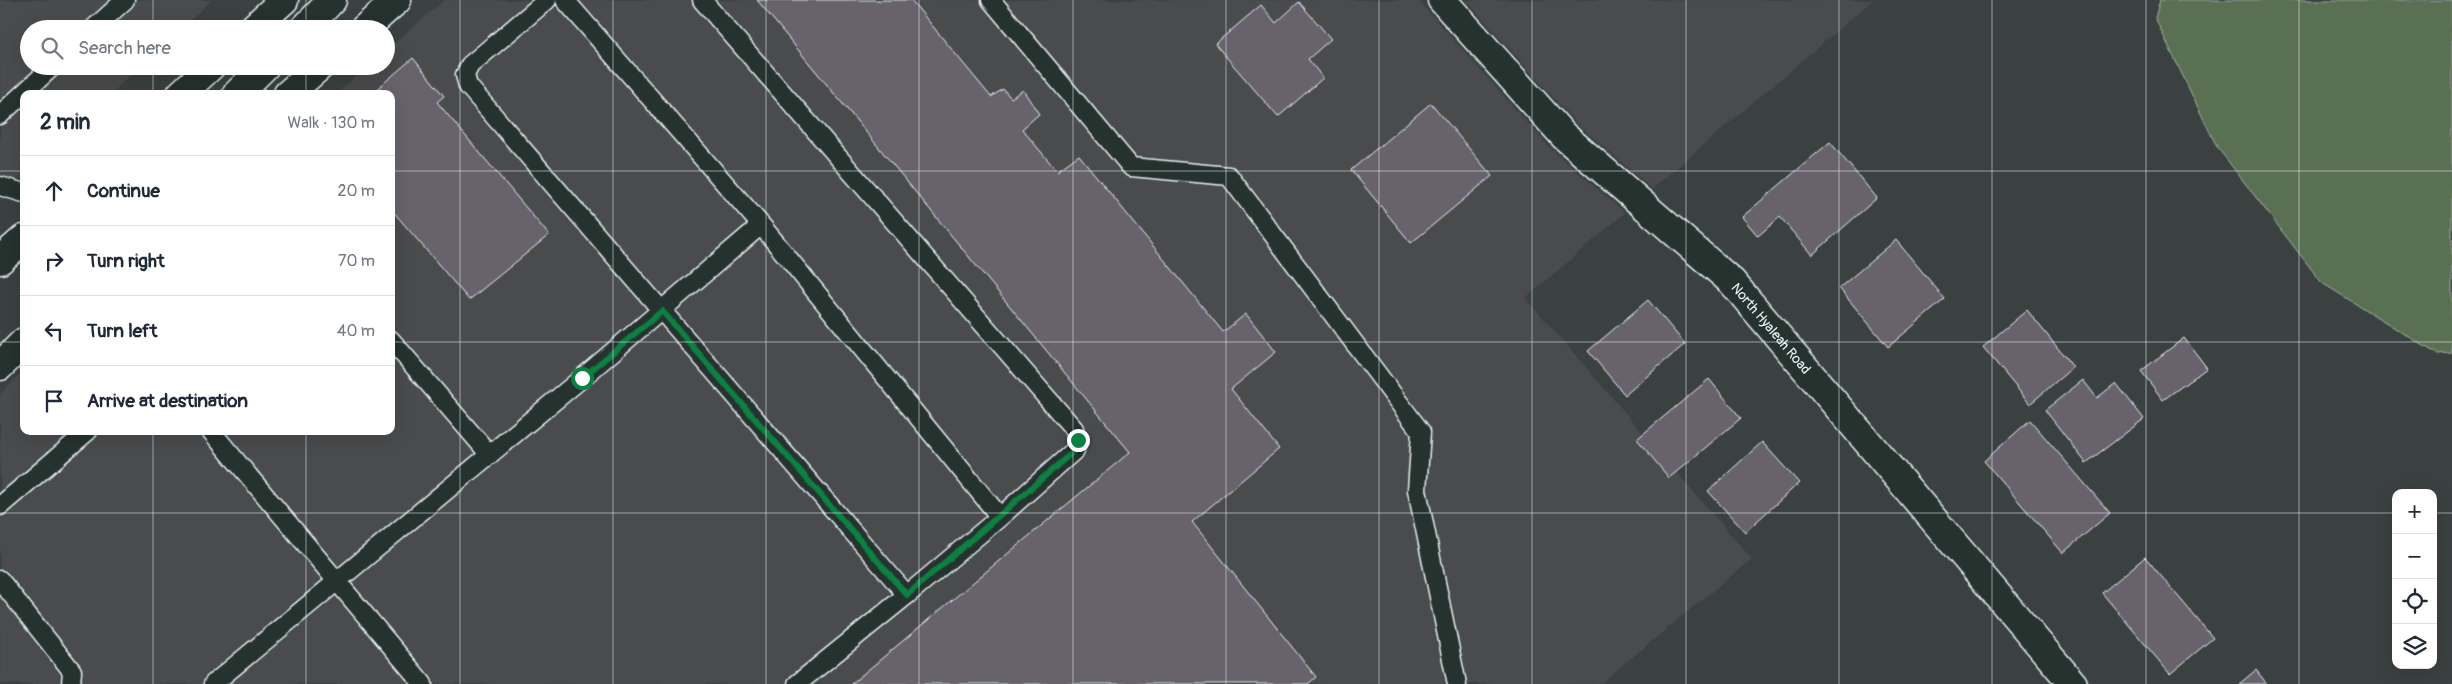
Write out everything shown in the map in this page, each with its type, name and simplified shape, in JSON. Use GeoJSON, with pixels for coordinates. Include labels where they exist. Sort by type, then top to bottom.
{"type":"FeatureCollection","features":[{"type":"Feature","properties":{"kind":"street"},"geometry":{"type":"LineString","coordinates":[[262,20],[284,0]]}},
{"type":"Feature","properties":{"kind":"street"},"geometry":{"type":"LineString","coordinates":[[313,20],[332,0]]}},
{"type":"Feature","properties":{"kind":"street"},"geometry":{"type":"LineString","coordinates":[[374,20],[397,0]]}},
{"type":"Feature","properties":{"kind":"street","name":"North Hyaleah Road"},"geometry":{"type":"LineString","coordinates":[[1442,0],[1564,136],[1732,282],[2072,684]]}},
{"type":"Feature","properties":{"kind":"street"},"geometry":{"type":"LineString","coordinates":[[185,90],[201,75]]}},
{"type":"Feature","properties":{"kind":"street"},"geometry":{"type":"LineString","coordinates":[[241,90],[256,75]]}},
{"type":"Feature","properties":{"kind":"street"},"geometry":{"type":"LineString","coordinates":[[293,90],[310,75]]}},
{"type":"Feature","properties":{"kind":"street"},"geometry":{"type":"LineString","coordinates":[[0,260],[20,242]]}},
{"type":"Feature","properties":{"kind":"street"},"geometry":{"type":"LineString","coordinates":[[0,366],[20,346]]}},
{"type":"Feature","properties":{"kind":"lane"},"geometry":{"type":"LineString","coordinates":[[103,20],[125,0]]}},
{"type":"Feature","properties":{"kind":"lane"},"geometry":{"type":"LineString","coordinates":[[547,0],[470,65],[465,76],[468,86],[907,595]]}},
{"type":"Feature","properties":{"kind":"lane"},"geometry":{"type":"LineString","coordinates":[[565,0],[761,225],[1000,517]]}},
{"type":"Feature","properties":{"kind":"lane"},"geometry":{"type":"LineString","coordinates":[[702,0],[1074,429],[1078,440],[1075,450],[1000,517],[797,684]]}},
{"type":"Feature","properties":{"kind":"lane"},"geometry":{"type":"LineString","coordinates":[[991,0],[1131,168],[1229,176],[1421,432],[1417,490],[1457,684]]}},
{"type":"Feature","properties":{"kind":"lane"},"geometry":{"type":"LineString","coordinates":[[27,90],[42,75]]}},
{"type":"Feature","properties":{"kind":"lane"},"geometry":{"type":"LineString","coordinates":[[0,115],[20,96]]}},
{"type":"Feature","properties":{"kind":"lane"},"geometry":{"type":"LineString","coordinates":[[0,186],[20,192]]}},
{"type":"Feature","properties":{"kind":"lane"},"geometry":{"type":"LineString","coordinates":[[213,684],[662,311],[761,225]]}},
{"type":"Feature","properties":{"kind":"lane"},"geometry":{"type":"LineString","coordinates":[[395,345],[490,455]]}},
{"type":"Feature","properties":{"kind":"lane"},"geometry":{"type":"LineString","coordinates":[[0,506],[83,435]]}},
{"type":"Feature","properties":{"kind":"lane"},"geometry":{"type":"LineString","coordinates":[[214,435],[423,684]]}},
{"type":"Feature","properties":{"kind":"lane"},"geometry":{"type":"LineString","coordinates":[[0,580],[72,671],[71,684]]}},
{"type":"Feature","properties":{"kind":"shaded area"},"geometry":{"type":"Polygon","coordinates":[[[0,0],[212,0],[191,20],[20,20],[20,75],[131,75],[115,90],[20,90],[20,178],[0,196],[0,0]]]}},
{"type":"Feature","properties":{"kind":"shaded area"},"geometry":{"type":"Polygon","coordinates":[[[444,0],[1418,0],[1550,148],[1625,213],[1526,298],[1752,559],[1600,684],[0,684],[0,394],[20,374],[20,435],[395,435],[395,90],[340,90],[357,75],[395,75],[395,42],[444,0]]]}},
{"type":"Feature","properties":{"kind":"shaded area"},"geometry":{"type":"Polygon","coordinates":[[[1466,0],[1873,0],[1652,189],[1576,123],[1466,0]]]}},
{"type":"Feature","properties":{"kind":"green space"},"geometry":{"type":"Polygon","coordinates":[[[2160,0],[2452,0],[2452,353],[2437,354],[2322,283],[2217,147],[2155,18],[2160,0]]]}},
{"type":"Feature","properties":{"kind":"building"},"geometry":{"type":"Polygon","coordinates":[[[757,0],[911,0],[991,97],[1003,89],[1011,98],[1023,90],[1039,114],[1022,129],[1057,171],[1079,155],[1223,332],[1246,314],[1276,352],[1231,389],[1279,449],[1192,522],[1316,677],[1308,684],[851,684],[1130,452],[757,0]]]}},
{"type":"Feature","properties":{"kind":"building"},"geometry":{"type":"Polygon","coordinates":[[[1299,2],[1331,39],[1308,59],[1323,78],[1278,117],[1215,44],[1261,5],[1276,23],[1299,2]]]}},
{"type":"Feature","properties":{"kind":"building"},"geometry":{"type":"Polygon","coordinates":[[[413,58],[444,96],[437,102],[549,235],[469,300],[395,214],[395,90],[376,90],[413,58]]]}},
{"type":"Feature","properties":{"kind":"building"},"geometry":{"type":"Polygon","coordinates":[[[1431,103],[1492,176],[1411,243],[1351,170],[1431,103]]]}},
{"type":"Feature","properties":{"kind":"building"},"geometry":{"type":"Polygon","coordinates":[[[1830,142],[1877,198],[1812,255],[1780,217],[1758,236],[1742,217],[1830,142]]]}},
{"type":"Feature","properties":{"kind":"building"},"geometry":{"type":"Polygon","coordinates":[[[1896,240],[1945,299],[1888,347],[1839,288],[1896,240]]]}},
{"type":"Feature","properties":{"kind":"building"},"geometry":{"type":"Polygon","coordinates":[[[1648,300],[1685,344],[1625,395],[1588,351],[1648,300]]]}},
{"type":"Feature","properties":{"kind":"building"},"geometry":{"type":"Polygon","coordinates":[[[2027,310],[2073,367],[2030,404],[1983,347],[2027,310]]]}},
{"type":"Feature","properties":{"kind":"building"},"geometry":{"type":"Polygon","coordinates":[[[2184,338],[2207,368],[2163,400],[2141,371],[2184,338]]]}},
{"type":"Feature","properties":{"kind":"building"},"geometry":{"type":"Polygon","coordinates":[[[1709,379],[1741,418],[1669,478],[1637,439],[1709,379]]]}},
{"type":"Feature","properties":{"kind":"building"},"geometry":{"type":"Polygon","coordinates":[[[2083,380],[2097,398],[2116,383],[2144,419],[2086,463],[2045,410],[2083,380]]]}},
{"type":"Feature","properties":{"kind":"building"},"geometry":{"type":"Polygon","coordinates":[[[2030,420],[2110,513],[2063,553],[1984,461],[2030,420]]]}},
{"type":"Feature","properties":{"kind":"building"},"geometry":{"type":"Polygon","coordinates":[[[1762,442],[1799,483],[1745,532],[1708,491],[1762,442]]]}},
{"type":"Feature","properties":{"kind":"building"},"geometry":{"type":"Polygon","coordinates":[[[2145,557],[2213,638],[2170,674],[2102,593],[2145,557]]]}},
{"type":"Feature","properties":{"kind":"building"},"geometry":{"type":"Polygon","coordinates":[[[2256,670],[2267,684],[2239,684],[2256,670]]]}},
{"type":"Feature","properties":{"kind":"route"},"geometry":{"type":"LineString","coordinates":[[582,378],[662,311],[907,595],[1000,517],[1075,450],[1078,440]]}}]}
